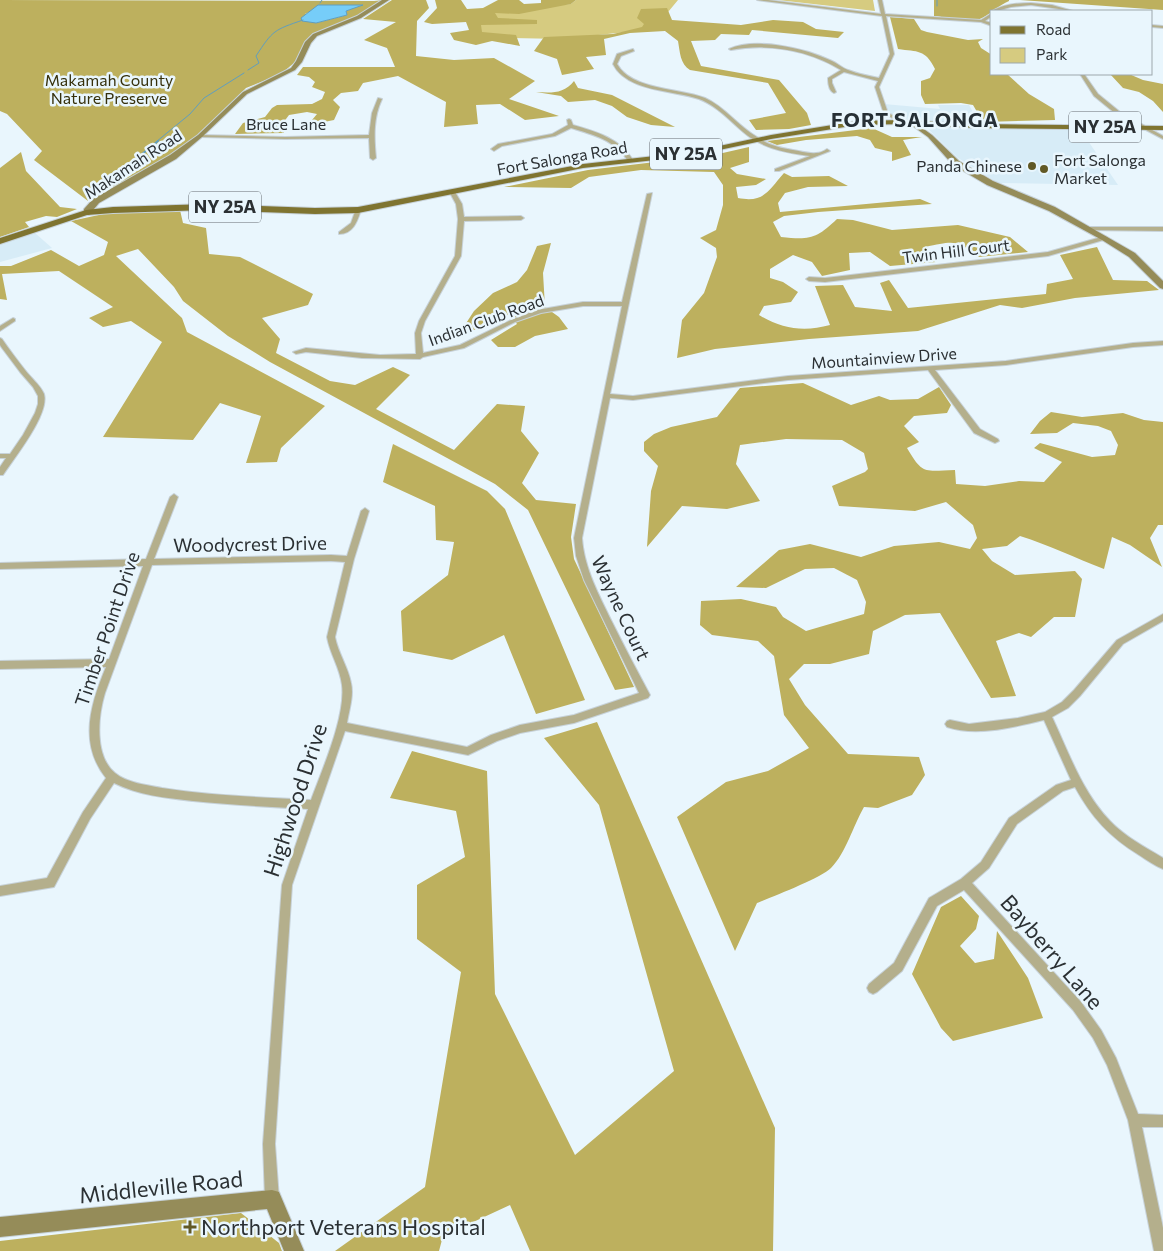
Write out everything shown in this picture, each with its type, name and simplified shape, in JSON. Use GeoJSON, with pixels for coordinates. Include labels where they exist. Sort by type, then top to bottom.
{"type":"FeatureCollection","features":[{"type":"Feature","properties":{"kind":"main road","name":"Fort Salonga Road"},"geometry":{"type":"LineString","coordinates":[[0,241],[86,213],[113,210],[208,207],[315,211],[358,210],[453,193],[583,166],[691,154],[757,139],[873,122],[976,126],[1163,128]]}},
{"type":"Feature","properties":{"kind":"street","name":"Makamah Road"},"geometry":{"type":"LineString","coordinates":[[86,213],[96,201],[173,157],[200,136],[245,93],[292,69],[299,62],[308,42],[315,35],[358,16],[386,0]]}},
{"type":"Feature","properties":{"kind":"street"},"geometry":{"type":"LineString","coordinates":[[758,0],[882,15],[982,21],[990,24]]}},
{"type":"Feature","properties":{"kind":"street"},"geometry":{"type":"LineString","coordinates":[[880,0],[892,54],[879,80],[878,92],[886,114],[902,122]]}},
{"type":"Feature","properties":{"kind":"street"},"geometry":{"type":"LineString","coordinates":[[996,10],[1003,4],[1012,1],[1047,4],[1068,10]]}},
{"type":"Feature","properties":{"kind":"street"},"geometry":{"type":"LineString","coordinates":[[982,21],[990,14]]}},
{"type":"Feature","properties":{"kind":"street"},"geometry":{"type":"LineString","coordinates":[[731,49],[767,47],[788,49],[829,61],[844,70],[879,80]]}},
{"type":"Feature","properties":{"kind":"street"},"geometry":{"type":"LineString","coordinates":[[633,50],[623,52],[617,59],[616,67],[623,75],[642,83],[700,98],[711,103],[757,139],[774,147],[816,155]]}},
{"type":"Feature","properties":{"kind":"street"},"geometry":{"type":"LineString","coordinates":[[834,92],[830,78],[844,70]]}},
{"type":"Feature","properties":{"kind":"street"},"geometry":{"type":"LineString","coordinates":[[1083,75],[1096,94],[1118,113],[1163,138]]}},
{"type":"Feature","properties":{"kind":"street"},"geometry":{"type":"LineString","coordinates":[[373,158],[371,136],[376,106],[380,99]]}},
{"type":"Feature","properties":{"kind":"street"},"geometry":{"type":"LineString","coordinates":[[873,122],[886,114]]}},
{"type":"Feature","properties":{"kind":"street"},"geometry":{"type":"LineString","coordinates":[[569,120],[572,126],[616,143],[624,149],[630,160]]}},
{"type":"Feature","properties":{"kind":"street"},"geometry":{"type":"LineString","coordinates":[[912,123],[930,136],[956,163],[990,183],[1052,209],[1105,238],[1132,255],[1163,286]]}},
{"type":"Feature","properties":{"kind":"street"},"geometry":{"type":"LineString","coordinates":[[494,149],[500,145],[553,135],[572,126]]}},
{"type":"Feature","properties":{"kind":"street","name":"Bruce Lane"},"geometry":{"type":"LineString","coordinates":[[200,136],[285,138],[371,136]]}},
{"type":"Feature","properties":{"kind":"street"},"geometry":{"type":"LineString","coordinates":[[777,170],[826,151]]}},
{"type":"Feature","properties":{"kind":"street"},"geometry":{"type":"LineString","coordinates":[[420,357],[418,333],[422,321],[455,262],[461,219],[459,204],[453,193]]}},
{"type":"Feature","properties":{"kind":"street","name":"Wayne Court"},"geometry":{"type":"LineString","coordinates":[[342,726],[468,750],[520,729],[574,719],[645,695],[620,649],[583,569],[578,553],[578,538],[625,304],[650,194]]}},
{"type":"Feature","properties":{"kind":"street"},"geometry":{"type":"LineString","coordinates":[[341,233],[354,224],[358,210]]}},
{"type":"Feature","properties":{"kind":"street"},"geometry":{"type":"LineString","coordinates":[[461,219],[521,218]]}},
{"type":"Feature","properties":{"kind":"street"},"geometry":{"type":"LineString","coordinates":[[1086,229],[1163,229]]}},
{"type":"Feature","properties":{"kind":"street","name":"Twin Hill Court"},"geometry":{"type":"LineString","coordinates":[[809,279],[825,280],[1048,254],[1105,238]]}},
{"type":"Feature","properties":{"kind":"street","name":"Indian Club Road"},"geometry":{"type":"LineString","coordinates":[[296,352],[306,350],[390,358],[420,357],[480,340],[513,321],[535,314],[582,304],[625,304]]}},
{"type":"Feature","properties":{"kind":"street"},"geometry":{"type":"LineString","coordinates":[[0,329],[13,320]]}},
{"type":"Feature","properties":{"kind":"street"},"geometry":{"type":"LineString","coordinates":[[0,340],[41,396],[42,406],[37,417],[0,473]]}},
{"type":"Feature","properties":{"kind":"street","name":"Mountainview Drive"},"geometry":{"type":"LineString","coordinates":[[606,396],[633,398],[788,378],[1006,363],[1133,345],[1163,343]]}},
{"type":"Feature","properties":{"kind":"street"},"geometry":{"type":"LineString","coordinates":[[930,368],[977,431],[995,441]]}},
{"type":"Feature","properties":{"kind":"street"},"geometry":{"type":"LineString","coordinates":[[0,456],[11,456]]}},
{"type":"Feature","properties":{"kind":"street","name":"Timber Point Drive"},"geometry":{"type":"LineString","coordinates":[[113,777],[106,768],[95,744],[95,712],[174,497]]}},
{"type":"Feature","properties":{"kind":"street","name":"Highwood Drive"},"geometry":{"type":"LineString","coordinates":[[272,1199],[269,1144],[287,885],[313,805],[342,726],[347,685],[343,670],[333,648],[331,637],[350,559],[365,511]]}},
{"type":"Feature","properties":{"kind":"street","name":"Woodycrest Drive"},"geometry":{"type":"LineString","coordinates":[[1,565],[350,559]]}},
{"type":"Feature","properties":{"kind":"street"},"geometry":{"type":"LineString","coordinates":[[950,724],[969,728],[1018,722],[1047,715],[1064,705],[1077,693],[1120,642],[1163,617]]}},
{"type":"Feature","properties":{"kind":"street"},"geometry":{"type":"LineString","coordinates":[[0,666],[112,663]]}},
{"type":"Feature","properties":{"kind":"street"},"geometry":{"type":"LineString","coordinates":[[1047,715],[1078,782],[1093,807],[1122,838],[1163,864]]}},
{"type":"Feature","properties":{"kind":"street"},"geometry":{"type":"LineString","coordinates":[[0,891],[50,883],[91,806],[113,777],[135,787],[163,794],[313,805]]}},
{"type":"Feature","properties":{"kind":"street"},"geometry":{"type":"LineString","coordinates":[[873,988],[898,967],[933,902],[965,883],[985,865],[1013,821],[1060,788],[1078,782]]}},
{"type":"Feature","properties":{"kind":"street","name":"Bayberry Lane"},"geometry":{"type":"LineString","coordinates":[[965,883],[1077,1006],[1097,1034],[1112,1062],[1134,1120],[1161,1251]]}},
{"type":"Feature","properties":{"kind":"street"},"geometry":{"type":"LineString","coordinates":[[1134,1120],[1163,1121]]}},
{"type":"Feature","properties":{"kind":"street"},"geometry":{"type":"LineString","coordinates":[[272,1199],[294,1251]]}},
{"type":"Feature","properties":{"kind":"street","name":"Middleville Road"},"geometry":{"type":"LineString","coordinates":[[0,1227],[272,1199]]}},
{"type":"Feature","properties":{"kind":"shaded area"},"geometry":{"type":"Polygon","coordinates":[[[884,104],[940,109],[938,105],[969,105],[979,123],[909,121],[891,115],[884,104]]]}},
{"type":"Feature","properties":{"kind":"shaded area"},"geometry":{"type":"Polygon","coordinates":[[[926,127],[1080,129],[1118,185],[998,183],[958,158],[926,127]]]}},
{"type":"Feature","properties":{"kind":"shaded area"},"geometry":{"type":"Polygon","coordinates":[[[35,233],[52,248],[0,262],[0,244],[35,233]]]}},
{"type":"Feature","properties":{"kind":"green space","name":"Makamah County Nature Preserve"},"geometry":{"type":"Polygon","coordinates":[[[0,0],[385,0],[306,40],[295,62],[281,74],[246,88],[204,130],[173,156],[88,201],[34,160],[42,151],[7,114],[0,111],[0,0]],[[351,9],[314,10],[305,14],[316,23],[347,15],[346,11],[351,9]]]}},
{"type":"Feature","properties":{"kind":"green space"},"geometry":{"type":"Polygon","coordinates":[[[392,0],[426,0],[429,8],[417,21],[416,56],[454,60],[494,58],[535,81],[509,99],[559,116],[525,120],[500,104],[476,105],[478,124],[444,127],[446,102],[398,76],[363,83],[358,91],[341,93],[333,100],[340,107],[334,120],[324,122],[312,120],[317,114],[307,112],[289,115],[283,123],[284,133],[235,134],[243,123],[265,117],[277,105],[312,104],[322,99],[325,92],[312,87],[315,82],[309,77],[297,75],[303,67],[395,67],[387,48],[364,40],[396,22],[363,19],[392,0]]]}},
{"type":"Feature","properties":{"kind":"green space"},"geometry":{"type":"Polygon","coordinates":[[[435,0],[461,0],[467,9],[483,8],[498,0],[519,0],[524,4],[541,3],[541,0],[576,0],[571,4],[519,14],[495,13],[498,18],[537,20],[537,24],[481,25],[482,32],[516,35],[520,46],[492,41],[476,45],[454,40],[450,33],[469,30],[466,22],[432,24],[424,22],[437,8],[435,0]]]}},
{"type":"Feature","properties":{"kind":"green space"},"geometry":{"type":"Polygon","coordinates":[[[576,0],[678,0],[654,29],[561,39],[512,38],[477,33],[474,10],[571,4],[576,0]]]}},
{"type":"Feature","properties":{"kind":"green space"},"geometry":{"type":"Polygon","coordinates":[[[778,0],[873,0],[875,11],[778,0]]]}},
{"type":"Feature","properties":{"kind":"green space"},"geometry":{"type":"Polygon","coordinates":[[[934,0],[1009,0],[978,19],[934,16],[934,0]]]}},
{"type":"Feature","properties":{"kind":"green space"},"geometry":{"type":"Polygon","coordinates":[[[1020,0],[1163,0],[1163,10],[1020,0]]]}},
{"type":"Feature","properties":{"kind":"green space"},"geometry":{"type":"Polygon","coordinates":[[[667,8],[672,20],[741,25],[773,20],[803,22],[816,29],[844,32],[838,38],[752,30],[749,35],[721,34],[715,40],[691,41],[701,66],[779,80],[807,113],[811,125],[789,129],[756,130],[749,120],[786,113],[768,83],[690,70],[682,61],[678,41],[665,31],[630,33],[604,39],[606,55],[586,57],[594,69],[562,75],[557,59],[534,51],[544,37],[613,34],[642,27],[644,24],[637,18],[641,9],[667,8]]]}},
{"type":"Feature","properties":{"kind":"green space"},"geometry":{"type":"Polygon","coordinates":[[[890,17],[914,19],[921,30],[927,32],[968,40],[983,39],[978,42],[981,48],[990,54],[990,75],[1008,75],[1029,94],[1054,109],[1055,120],[983,122],[973,105],[961,103],[925,104],[921,95],[921,81],[930,78],[935,69],[924,55],[916,51],[898,49],[890,17]]]}},
{"type":"Feature","properties":{"kind":"green space"},"geometry":{"type":"Polygon","coordinates":[[[1111,75],[1131,75],[1143,80],[1163,84],[1163,112],[1153,101],[1139,92],[1123,88],[1111,75]]]}},
{"type":"Feature","properties":{"kind":"green space"},"geometry":{"type":"Polygon","coordinates":[[[574,81],[578,88],[612,95],[675,127],[651,125],[627,117],[612,106],[595,100],[568,102],[561,96],[536,92],[562,90],[574,81]]]}},
{"type":"Feature","properties":{"kind":"green space"},"geometry":{"type":"Polygon","coordinates":[[[872,128],[892,137],[922,137],[903,140],[911,155],[892,161],[892,152],[875,148],[870,140],[857,136],[806,140],[777,145],[767,141],[872,128]]]}},
{"type":"Feature","properties":{"kind":"green space"},"geometry":{"type":"Polygon","coordinates":[[[749,147],[749,162],[730,168],[737,174],[766,179],[756,185],[736,187],[738,198],[754,199],[760,197],[784,173],[792,177],[829,176],[848,186],[808,187],[785,193],[778,203],[780,212],[920,199],[932,204],[784,216],[773,222],[781,237],[812,237],[823,231],[837,219],[853,220],[892,230],[958,225],[1010,237],[1028,252],[979,257],[959,244],[949,243],[925,247],[936,262],[890,266],[870,252],[849,253],[850,270],[822,276],[812,262],[793,255],[770,269],[770,278],[783,282],[798,292],[791,302],[764,306],[759,315],[776,323],[802,329],[830,325],[815,286],[843,285],[855,307],[892,311],[880,283],[889,280],[908,308],[1046,294],[1047,284],[1073,279],[1060,255],[1097,247],[1113,280],[1147,281],[1159,290],[1075,298],[1022,308],[1000,305],[918,331],[809,339],[715,349],[677,358],[682,320],[704,293],[717,257],[716,248],[700,238],[716,230],[723,205],[723,185],[714,172],[641,170],[589,177],[571,188],[504,187],[588,170],[714,155],[749,147]]]}},
{"type":"Feature","properties":{"kind":"green space"},"geometry":{"type":"Polygon","coordinates":[[[21,152],[26,171],[60,207],[77,209],[57,217],[46,216],[25,222],[29,227],[0,237],[0,168],[21,152]]]}},
{"type":"Feature","properties":{"kind":"green space"},"geometry":{"type":"Polygon","coordinates":[[[180,210],[183,223],[206,228],[209,254],[240,257],[313,294],[308,305],[262,318],[280,339],[276,353],[330,381],[355,385],[393,367],[410,375],[376,409],[454,450],[497,404],[525,406],[521,431],[539,453],[522,483],[536,500],[576,504],[571,537],[574,559],[634,687],[615,690],[528,510],[495,484],[270,362],[228,336],[183,301],[174,287],[138,249],[116,256],[182,318],[187,332],[325,406],[281,448],[277,462],[246,463],[261,416],[220,403],[193,440],[103,437],[162,342],[131,321],[103,327],[89,318],[113,307],[59,271],[2,274],[7,300],[0,299],[0,266],[11,266],[51,250],[79,266],[104,255],[108,242],[71,221],[108,213],[180,210]]]}},
{"type":"Feature","properties":{"kind":"green space"},"geometry":{"type":"Polygon","coordinates":[[[551,243],[543,273],[545,307],[559,317],[568,329],[535,336],[515,347],[498,347],[491,340],[517,324],[510,314],[474,330],[461,331],[474,311],[493,293],[517,282],[527,270],[537,246],[551,243]]]}},
{"type":"Feature","properties":{"kind":"green space"},"geometry":{"type":"Polygon","coordinates":[[[803,383],[851,405],[879,396],[890,400],[918,399],[939,387],[951,405],[947,413],[914,416],[904,426],[919,442],[907,448],[917,463],[925,470],[955,470],[956,484],[985,486],[1019,481],[1044,482],[1062,462],[1034,448],[1040,443],[1092,457],[1115,455],[1118,445],[1111,431],[1098,426],[1073,423],[1057,433],[1030,434],[1040,421],[1051,412],[1082,417],[1123,413],[1144,420],[1163,422],[1163,525],[1158,525],[1150,538],[1162,567],[1130,545],[1112,537],[1104,569],[1020,536],[1007,546],[982,549],[992,561],[1015,575],[1075,571],[1082,579],[1075,617],[1054,617],[1031,637],[1019,633],[996,641],[1016,696],[991,698],[940,613],[905,615],[873,631],[869,654],[830,664],[804,664],[789,679],[805,705],[848,754],[919,757],[925,775],[912,795],[878,808],[864,807],[845,847],[836,862],[826,872],[757,903],[735,951],[677,817],[726,782],[768,771],[809,748],[784,715],[774,656],[758,641],[712,635],[700,625],[701,601],[741,599],[776,607],[783,617],[806,631],[864,614],[866,602],[857,580],[834,568],[805,569],[766,588],[736,587],[779,550],[810,544],[861,557],[894,546],[939,542],[970,549],[977,538],[973,525],[946,502],[915,511],[839,506],[832,486],[868,469],[864,453],[842,440],[786,439],[740,445],[736,464],[760,501],[727,509],[682,506],[647,547],[651,491],[658,466],[644,451],[644,442],[654,434],[671,427],[717,417],[740,388],[803,383]]]}},
{"type":"Feature","properties":{"kind":"green space"},"geometry":{"type":"Polygon","coordinates":[[[393,444],[487,491],[505,509],[585,700],[536,714],[504,635],[452,660],[403,651],[401,611],[448,575],[454,542],[436,540],[435,506],[383,482],[393,444]]]}},
{"type":"Feature","properties":{"kind":"green space"},"geometry":{"type":"Polygon","coordinates":[[[597,722],[775,1128],[773,1251],[530,1251],[510,1205],[443,1236],[439,1251],[335,1251],[425,1187],[461,972],[417,939],[417,885],[465,857],[456,811],[390,798],[412,751],[487,771],[495,994],[575,1155],[674,1071],[599,805],[544,738],[597,722]]]}},
{"type":"Feature","properties":{"kind":"green space"},"geometry":{"type":"Polygon","coordinates":[[[961,896],[979,916],[976,929],[960,946],[975,963],[994,959],[997,931],[1028,978],[1043,1018],[953,1041],[941,1028],[912,974],[941,907],[961,896]]]}},
{"type":"Feature","properties":{"kind":"green space","name":"Northport Veterans Hospital"},"geometry":{"type":"Polygon","coordinates":[[[241,1213],[279,1243],[282,1251],[0,1251],[0,1241],[241,1213]]]}},
{"type":"Feature","properties":{"kind":"water"},"geometry":{"type":"Polygon","coordinates":[[[318,5],[363,5],[346,11],[347,15],[316,23],[302,21],[301,18],[318,5]]]}},
{"type":"Feature","properties":{"kind":"waterway"},"geometry":{"type":"LineString","coordinates":[[937,0],[937,6]]}},
{"type":"Feature","properties":{"kind":"waterway"},"geometry":{"type":"LineString","coordinates":[[248,70],[259,63],[256,56],[275,32],[303,20]]}},
{"type":"Feature","properties":{"kind":"waterway"},"geometry":{"type":"LineString","coordinates":[[156,142],[190,114],[204,98],[244,73]]}},
{"type":"Feature","properties":{"kind":"waterway"},"geometry":{"type":"LineString","coordinates":[[136,159],[158,141]]}},
{"type":"Feature","properties":{"kind":"place","name":"Panda Chinese"},"geometry":{"type":"Point","coordinates":[1032,166]}},
{"type":"Feature","properties":{"kind":"place","name":"Fort Salonga Market"},"geometry":{"type":"Point","coordinates":[1044,169]}},
{"type":"Feature","properties":{"kind":"place","name":"Northport Veterans Hospital"},"geometry":{"type":"Point","coordinates":[190,1227]}},
{"type":"Feature","properties":{"kind":"district","name":"FORT SALONGA"},"geometry":{"type":"Point","coordinates":[915,120]}}]}
